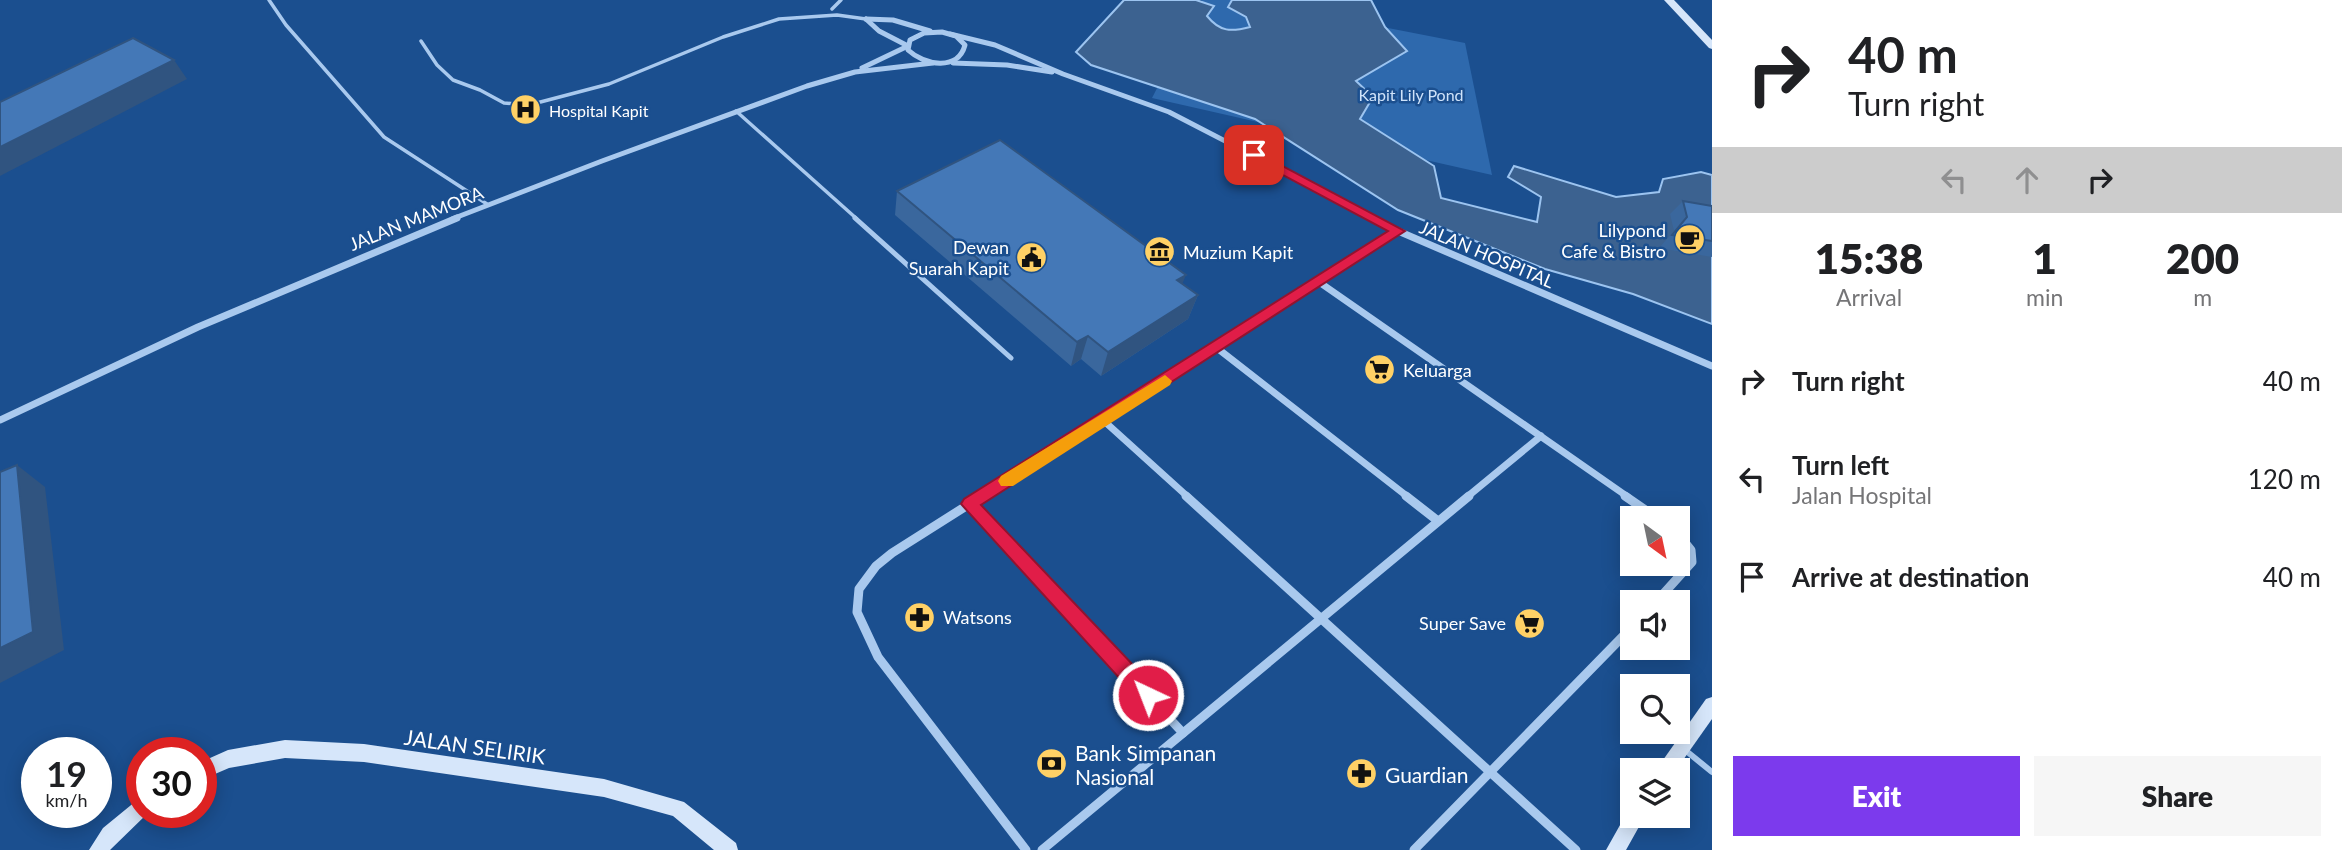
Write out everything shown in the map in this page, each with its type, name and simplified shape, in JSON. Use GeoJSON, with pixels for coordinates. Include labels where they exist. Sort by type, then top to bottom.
{"type":"FeatureCollection","features":[{"type":"Feature","properties":{"kind":"main road"},"geometry":{"type":"LineString","coordinates":[[1669,0],[1712,46]]}},
{"type":"Feature","properties":{"kind":"main road"},"geometry":{"type":"LineString","coordinates":[[1672,758],[1712,705]]}},
{"type":"Feature","properties":{"kind":"main road","name":"JALAN SELIRIK"},"geometry":{"type":"LineString","coordinates":[[217,764],[228,759],[285,749],[364,753],[604,788],[678,808],[729,850]]}},
{"type":"Feature","properties":{"kind":"main road"},"geometry":{"type":"LineString","coordinates":[[98,850],[126,823]]}},
{"type":"Feature","properties":{"kind":"main road"},"geometry":{"type":"LineString","coordinates":[[1615,850],[1629,828]]}},
{"type":"Feature","properties":{"kind":"street"},"geometry":{"type":"LineString","coordinates":[[866,19],[893,20],[933,32],[995,45],[1063,74]]}},
{"type":"Feature","properties":{"kind":"street"},"geometry":{"type":"LineString","coordinates":[[866,19],[879,31],[908,46],[912,55],[933,63]]}},
{"type":"Feature","properties":{"kind":"street"},"geometry":{"type":"LineString","coordinates":[[855,72],[908,46],[916,36],[933,32]]}},
{"type":"Feature","properties":{"kind":"street"},"geometry":{"type":"LineString","coordinates":[[942,63],[957,59],[965,50],[962,40],[950,34]]}},
{"type":"Feature","properties":{"kind":"street"},"geometry":{"type":"LineString","coordinates":[[855,72],[942,63],[1007,65],[1063,74]]}},
{"type":"Feature","properties":{"kind":"street","name":"JALAN MAMORA"},"geometry":{"type":"LineString","coordinates":[[0,420],[168,341],[487,204],[736,111],[855,72]]}},
{"type":"Feature","properties":{"kind":"street","name":"JALAN HOSPITAL"},"geometry":{"type":"LineString","coordinates":[[1063,74],[1205,128],[1398,231],[1712,366]]}},
{"type":"Feature","properties":{"kind":"street"},"geometry":{"type":"LineString","coordinates":[[1026,850],[878,657],[861,626],[855,595],[868,571],[1398,231]]}},
{"type":"Feature","properties":{"kind":"street"},"geometry":{"type":"LineString","coordinates":[[1318,282],[1640,506]]}},
{"type":"Feature","properties":{"kind":"street"},"geometry":{"type":"LineString","coordinates":[[1217,348],[1438,522]]}},
{"type":"Feature","properties":{"kind":"street"},"geometry":{"type":"LineString","coordinates":[[0,413],[9,416]]}},
{"type":"Feature","properties":{"kind":"street"},"geometry":{"type":"LineString","coordinates":[[1104,421],[1576,850]]}},
{"type":"Feature","properties":{"kind":"street"},"geometry":{"type":"LineString","coordinates":[[1042,850],[1541,436]]}},
{"type":"Feature","properties":{"kind":"street"},"geometry":{"type":"LineString","coordinates":[[970,504],[1183,733]]}},
{"type":"Feature","properties":{"kind":"street"},"geometry":{"type":"LineString","coordinates":[[1667,590],[1679,576]]}},
{"type":"Feature","properties":{"kind":"street"},"geometry":{"type":"LineString","coordinates":[[1414,850],[1620,639]]}},
{"type":"Feature","properties":{"kind":"lane"},"geometry":{"type":"LineString","coordinates":[[269,0],[286,25],[384,137],[487,204]]}},
{"type":"Feature","properties":{"kind":"lane"},"geometry":{"type":"LineString","coordinates":[[832,9],[841,0]]}},
{"type":"Feature","properties":{"kind":"lane"},"geometry":{"type":"LineString","coordinates":[[823,8],[866,19]]}},
{"type":"Feature","properties":{"kind":"lane"},"geometry":{"type":"LineString","coordinates":[[421,41],[436,65],[457,83],[503,103],[529,105],[587,91],[640,73],[712,38],[781,12]]}},
{"type":"Feature","properties":{"kind":"lane"},"geometry":{"type":"LineString","coordinates":[[736,111],[1011,358]]}},
{"type":"Feature","properties":{"kind":"lane"},"geometry":{"type":"LineString","coordinates":[[1680,746],[1712,772]]}},
{"type":"Feature","properties":{"kind":"green space","name":"Kapit Lily Pond"},"geometry":{"type":"Polygon","coordinates":[[[1202,0],[1245,0],[1465,43],[1492,175],[1152,98],[1202,0]]]}},
{"type":"Feature","properties":{"kind":"shaded area"},"geometry":{"type":"Polygon","coordinates":[[[1124,0],[1196,0],[1214,6],[1207,16],[1221,28],[1237,30],[1250,27],[1246,17],[1228,7],[1232,0],[1371,0],[1385,27],[1407,51],[1356,81],[1373,97],[1360,119],[1434,166],[1441,198],[1537,222],[1541,197],[1508,177],[1514,166],[1616,197],[1659,192],[1663,179],[1701,172],[1712,175],[1712,324],[1633,294],[1545,269],[1398,210],[1255,119],[1091,65],[1076,52],[1124,0]]]}},
{"type":"Feature","properties":{"kind":"building"},"geometry":{"type":"Polygon","coordinates":[[[133,38],[174,60],[0,147],[0,102],[133,38]]]}},
{"type":"Feature","properties":{"kind":"building","name":"Dewan Suarah Kapit"},"geometry":{"type":"Polygon","coordinates":[[[1000,140],[1186,275],[1177,280],[1198,295],[1108,352],[1088,336],[1077,342],[897,191],[1000,140]]]}},
{"type":"Feature","properties":{"kind":"building"},"geometry":{"type":"Polygon","coordinates":[[[1683,201],[1712,206],[1712,241],[1672,235],[1687,217],[1683,201]]]}},
{"type":"Feature","properties":{"kind":"building"},"geometry":{"type":"Polygon","coordinates":[[[17,465],[33,632],[0,648],[0,472],[17,465]]]}},
{"type":"Feature","properties":{"kind":"slow traffic"},"geometry":{"type":"LineString","coordinates":[[1007,481],[1165,381]]}},
{"type":"Feature","properties":{"kind":"place","name":"Hospital Kapit"},"geometry":{"type":"Point","coordinates":[526,110]}},
{"type":"Feature","properties":{"kind":"place","name":"Lilypond Cafe & Bistro"},"geometry":{"type":"Point","coordinates":[1689,240]}},
{"type":"Feature","properties":{"kind":"place","name":"Muzium Kapit"},"geometry":{"type":"Point","coordinates":[1160,252]}},
{"type":"Feature","properties":{"kind":"place","name":"Dewan Suarah Kapit"},"geometry":{"type":"Point","coordinates":[1032,257]}},
{"type":"Feature","properties":{"kind":"place","name":"Keluarga"},"geometry":{"type":"Point","coordinates":[1380,370]}},
{"type":"Feature","properties":{"kind":"place","name":"Watsons"},"geometry":{"type":"Point","coordinates":[920,617]}},
{"type":"Feature","properties":{"kind":"place","name":"Super Save"},"geometry":{"type":"Point","coordinates":[1529,623]}},
{"type":"Feature","properties":{"kind":"place","name":"Bank Simpanan Nasional"},"geometry":{"type":"Point","coordinates":[1052,764]}},
{"type":"Feature","properties":{"kind":"place","name":"Guardian"},"geometry":{"type":"Point","coordinates":[1362,774]}},
{"type":"Feature","properties":{"kind":"route"},"geometry":{"type":"LineString","coordinates":[[1148,695],[970,504],[1398,231],[1254,155]]}}]}
